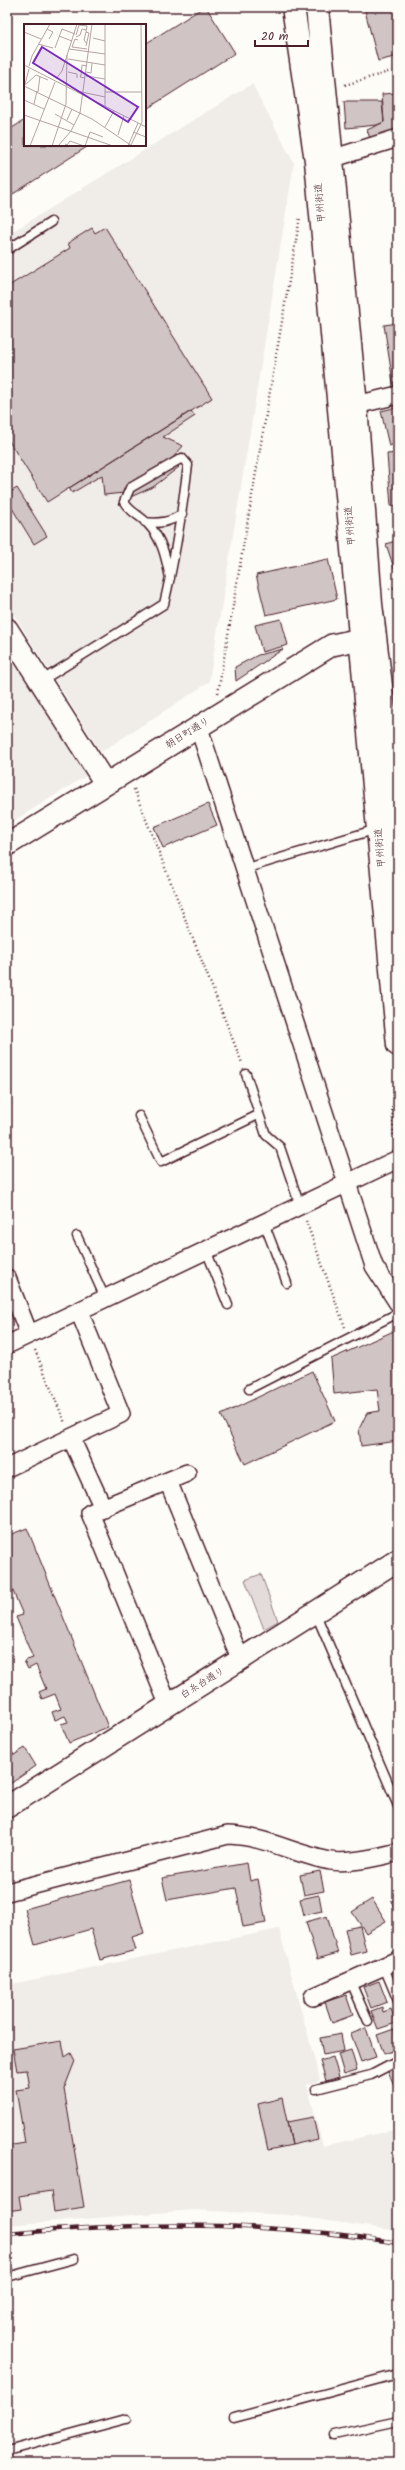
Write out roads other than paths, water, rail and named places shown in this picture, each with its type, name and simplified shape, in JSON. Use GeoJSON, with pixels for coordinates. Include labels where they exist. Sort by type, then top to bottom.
{"type":"FeatureCollection","features":[{"type":"Feature","properties":{"kind":"highway","name":"甲州街道"},"geometry":{"type":"LineString","coordinates":[[293,7],[316,161],[367,638],[390,828],[398,873]]}},
{"type":"Feature","properties":{"kind":"highway","name":"甲州街道"},"geometry":{"type":"LineString","coordinates":[[317,7],[356,405],[367,638],[388,717],[390,828],[398,1045]]}},
{"type":"Feature","properties":{"kind":"street"},"geometry":{"type":"LineString","coordinates":[[331,159],[398,138]]}},
{"type":"Feature","properties":{"kind":"street"},"geometry":{"type":"LineString","coordinates":[[356,405],[398,395]]}},
{"type":"Feature","properties":{"kind":"street"},"geometry":{"type":"LineString","coordinates":[[7,629],[105,783]]}},
{"type":"Feature","properties":{"kind":"street","name":"朝日町通り"},"geometry":{"type":"LineString","coordinates":[[7,845],[206,720],[332,645],[367,638]]}},
{"type":"Feature","properties":{"kind":"street"},"geometry":{"type":"LineString","coordinates":[[206,720],[244,869],[374,1266],[398,1302]]}},
{"type":"Feature","properties":{"kind":"street"},"geometry":{"type":"LineString","coordinates":[[7,1345],[398,1159]]}},
{"type":"Feature","properties":{"kind":"street"},"geometry":{"type":"LineString","coordinates":[[7,1278],[29,1334]]}},
{"type":"Feature","properties":{"kind":"street"},"geometry":{"type":"LineString","coordinates":[[7,1468],[121,1414],[79,1311]]}},
{"type":"Feature","properties":{"kind":"street"},"geometry":{"type":"LineString","coordinates":[[71,1438],[103,1508]]}},
{"type":"Feature","properties":{"kind":"street"},"geometry":{"type":"LineString","coordinates":[[168,1704],[90,1514],[187,1473]]}},
{"type":"Feature","properties":{"kind":"street"},"geometry":{"type":"LineString","coordinates":[[168,1481],[240,1658]]}},
{"type":"Feature","properties":{"kind":"street","name":"白糸台通り"},"geometry":{"type":"LineString","coordinates":[[7,1807],[240,1658],[398,1560]]}},
{"type":"Feature","properties":{"kind":"street"},"geometry":{"type":"LineString","coordinates":[[7,1892],[228,1835],[249,1836],[332,1862],[373,1858],[398,1852]]}},
{"type":"Feature","properties":{"kind":"street"},"geometry":{"type":"LineString","coordinates":[[313,1997],[390,1962]]}},
{"type":"Feature","properties":{"kind":"lane"},"geometry":{"type":"LineString","coordinates":[[7,250],[51,222]]}},
{"type":"Feature","properties":{"kind":"lane"},"geometry":{"type":"LineString","coordinates":[[40,682],[164,604],[170,578],[182,514],[188,465],[182,458],[126,493],[124,502],[129,510],[146,522],[156,533],[162,546],[170,578]]}},
{"type":"Feature","properties":{"kind":"lane"},"geometry":{"type":"LineString","coordinates":[[146,522],[159,524],[173,520],[182,514]]}},
{"type":"Feature","properties":{"kind":"lane"},"geometry":{"type":"LineString","coordinates":[[244,869],[390,828]]}},
{"type":"Feature","properties":{"kind":"lane"},"geometry":{"type":"LineString","coordinates":[[246,1074],[258,1115],[266,1135],[280,1147],[300,1206]]}},
{"type":"Feature","properties":{"kind":"lane"},"geometry":{"type":"LineString","coordinates":[[139,1116],[161,1162],[258,1115]]}},
{"type":"Feature","properties":{"kind":"lane"},"geometry":{"type":"LineString","coordinates":[[264,1223],[287,1283]]}},
{"type":"Feature","properties":{"kind":"lane"},"geometry":{"type":"LineString","coordinates":[[77,1236],[105,1298]]}},
{"type":"Feature","properties":{"kind":"lane"},"geometry":{"type":"LineString","coordinates":[[206,1250],[228,1305]]}},
{"type":"Feature","properties":{"kind":"lane"},"geometry":{"type":"LineString","coordinates":[[249,1389],[398,1313]]}},
{"type":"Feature","properties":{"kind":"lane"},"geometry":{"type":"LineString","coordinates":[[315,1611],[398,1806]]}},
{"type":"Feature","properties":{"kind":"lane"},"geometry":{"type":"LineString","coordinates":[[390,1962],[398,2001]]}},
{"type":"Feature","properties":{"kind":"lane"},"geometry":{"type":"LineString","coordinates":[[350,1980],[368,2022]]}},
{"type":"Feature","properties":{"kind":"lane"},"geometry":{"type":"LineString","coordinates":[[316,2089],[371,2075],[398,2061]]}},
{"type":"Feature","properties":{"kind":"lane"},"geometry":{"type":"LineString","coordinates":[[7,2277],[74,2259]]}},
{"type":"Feature","properties":{"kind":"lane"},"geometry":{"type":"LineString","coordinates":[[234,2418],[398,2374]]}},
{"type":"Feature","properties":{"kind":"lane"},"geometry":{"type":"LineString","coordinates":[[7,2451],[126,2419]]}},
{"type":"Feature","properties":{"kind":"lane"},"geometry":{"type":"LineString","coordinates":[[334,2435],[398,2421]]}},
{"type":"Feature","properties":{"kind":"railway"},"geometry":{"type":"LineString","coordinates":[[7,2234],[105,2227],[252,2227],[350,2236],[398,2243]]}}]}
